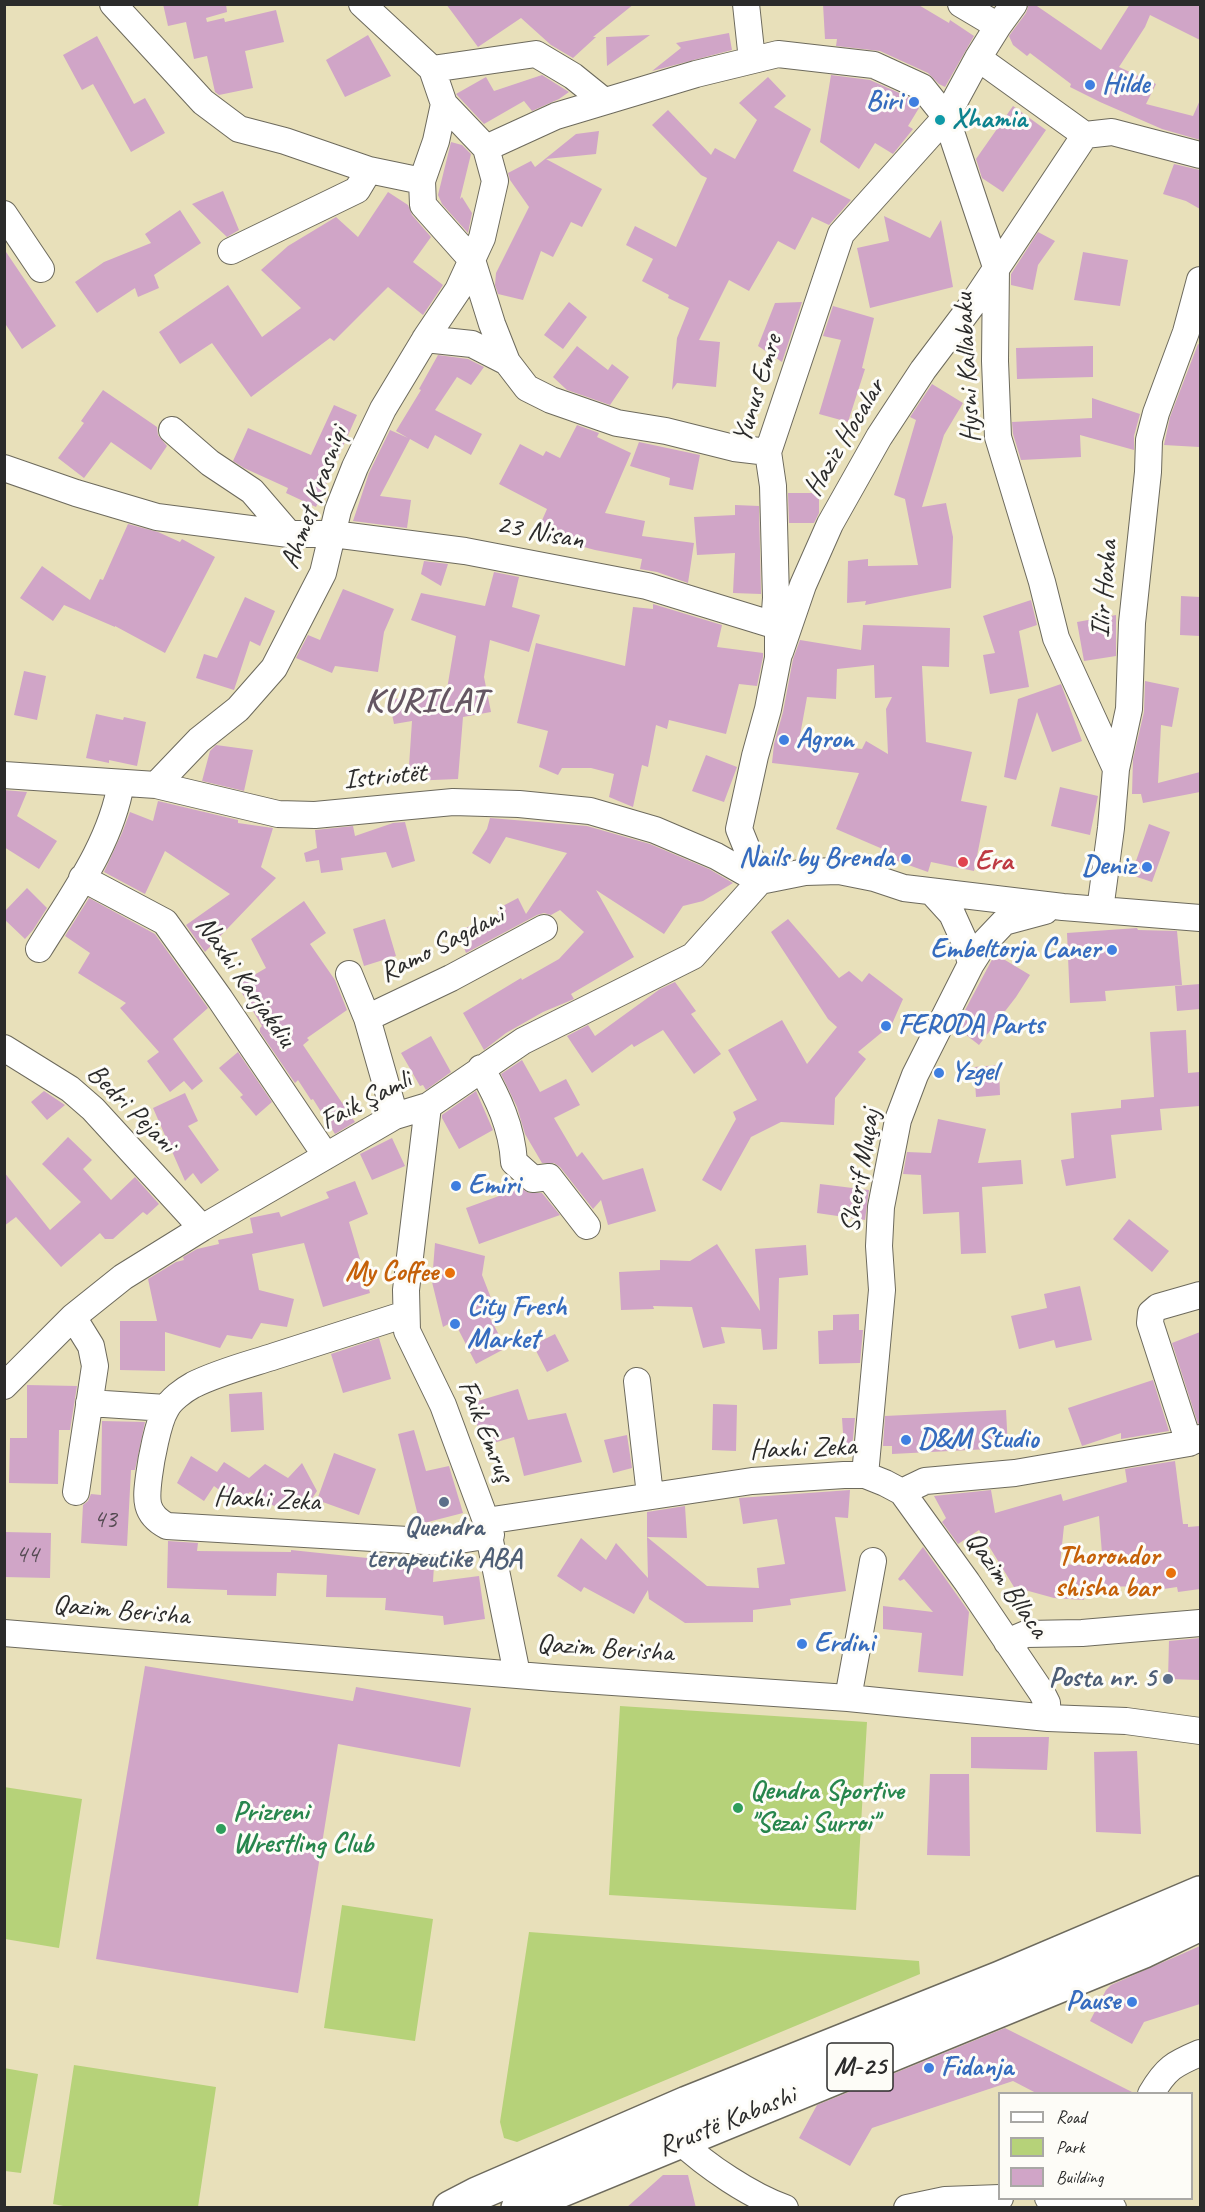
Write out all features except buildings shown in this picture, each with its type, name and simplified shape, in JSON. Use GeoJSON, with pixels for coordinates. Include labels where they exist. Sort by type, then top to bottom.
{"type":"FeatureCollection","features":[{"type":"Feature","properties":{"kind":"main road","name":"Rrustë Kabashi"},"geometry":{"type":"LineString","coordinates":[[533,2199],[687,2103],[1128,1925],[1200,1893]]}},
{"type":"Feature","properties":{"kind":"main road","name":"Rrustë Kabashi"},"geometry":{"type":"LineString","coordinates":[[450,2208],[533,2199],[1144,1950],[1200,1924]]}},
{"type":"Feature","properties":{"kind":"street"},"geometry":{"type":"LineString","coordinates":[[112,4],[203,102],[240,129],[285,141],[369,170],[422,181]]}},
{"type":"Feature","properties":{"kind":"street"},"geometry":{"type":"LineString","coordinates":[[362,4],[432,69],[444,104],[486,148],[556,116],[696,74],[778,54],[874,65],[922,87],[946,117],[996,267]]}},
{"type":"Feature","properties":{"kind":"street"},"geometry":{"type":"LineString","coordinates":[[746,4],[752,60]]}},
{"type":"Feature","properties":{"kind":"street"},"geometry":{"type":"LineString","coordinates":[[961,4],[998,26]]}},
{"type":"Feature","properties":{"kind":"street","name":"Yunus Emre"},"geometry":{"type":"LineString","coordinates":[[760,881],[739,829],[768,710],[778,658],[778,629],[774,625],[776,598],[773,486],[768,452],[841,234],[946,117],[978,58],[1014,4]]}},
{"type":"Feature","properties":{"kind":"street"},"geometry":{"type":"LineString","coordinates":[[432,69],[536,54],[615,98]]}},
{"type":"Feature","properties":{"kind":"street"},"geometry":{"type":"LineString","coordinates":[[978,58],[1085,135],[1112,132],[1200,155]]}},
{"type":"Feature","properties":{"kind":"street"},"geometry":{"type":"LineString","coordinates":[[444,104],[436,141],[422,181],[423,205],[472,260],[492,324],[507,362],[526,388],[562,404],[617,423],[666,431],[734,448],[768,452]]}},
{"type":"Feature","properties":{"kind":"street","name":"Haziz Hocalar"},"geometry":{"type":"LineString","coordinates":[[778,658],[803,585],[835,514],[879,437],[923,370],[972,305],[1085,135]]}},
{"type":"Feature","properties":{"kind":"street","name":"Ahmet Krasniqi"},"geometry":{"type":"LineString","coordinates":[[156,785],[199,740],[238,709],[274,668],[323,573],[338,510],[355,467],[383,409],[458,290],[482,238],[495,181],[486,148]]}},
{"type":"Feature","properties":{"kind":"street"},"geometry":{"type":"LineString","coordinates":[[231,251],[357,190],[369,170]]}},
{"type":"Feature","properties":{"kind":"street"},"geometry":{"type":"LineString","coordinates":[[4,214],[41,269]]}},
{"type":"Feature","properties":{"kind":"street","name":"Hysni Kallabaku"},"geometry":{"type":"LineString","coordinates":[[996,267],[995,361],[998,437],[1042,582],[1056,639],[1116,769]]}},
{"type":"Feature","properties":{"kind":"street","name":"Ilir Hoxha"},"geometry":{"type":"LineString","coordinates":[[1100,910],[1116,769],[1129,709],[1132,623],[1148,472],[1149,440],[1156,413],[1186,332],[1200,280]]}},
{"type":"Feature","properties":{"kind":"street"},"geometry":{"type":"LineString","coordinates":[[425,339],[472,344],[507,362]]}},
{"type":"Feature","properties":{"kind":"street"},"geometry":{"type":"LineString","coordinates":[[172,430],[210,463],[252,491],[289,534]]}},
{"type":"Feature","properties":{"kind":"street","name":"23 Nisan"},"geometry":{"type":"LineString","coordinates":[[4,468],[76,494],[157,517],[289,534],[333,534],[465,551],[647,586],[774,625]]}},
{"type":"Feature","properties":{"kind":"street","name":"Istriotët"},"geometry":{"type":"LineString","coordinates":[[4,775],[156,785],[278,814],[326,814],[453,802],[519,804],[591,811],[655,830],[716,856],[760,881]]}},
{"type":"Feature","properties":{"kind":"street"},"geometry":{"type":"LineString","coordinates":[[39,949],[102,842],[114,813],[121,783]]}},
{"type":"Feature","properties":{"kind":"street"},"geometry":{"type":"LineString","coordinates":[[760,881],[805,872],[838,871],[874,878],[904,888],[932,892],[1063,907],[1200,918]]}},
{"type":"Feature","properties":{"kind":"street","name":"Naxhi Karjakdiu"},"geometry":{"type":"LineString","coordinates":[[82,878],[165,922],[326,1156]]}},
{"type":"Feature","properties":{"kind":"street","name":"Faik Şamli"},"geometry":{"type":"LineString","coordinates":[[4,1386],[73,1317],[123,1277],[202,1228],[395,1116],[428,1106],[523,1041],[693,956],[760,881]]}},
{"type":"Feature","properties":{"kind":"street"},"geometry":{"type":"LineString","coordinates":[[932,892],[952,915],[966,945],[971,964]]}},
{"type":"Feature","properties":{"kind":"street","name":"Sherif Muçaj"},"geometry":{"type":"LineString","coordinates":[[865,1475],[882,1290],[879,1246],[881,1207],[896,1129],[915,1075],[971,964],[985,942],[1004,922],[1063,907]]}},
{"type":"Feature","properties":{"kind":"street","name":"Ramo Sagdani"},"geometry":{"type":"LineString","coordinates":[[368,1018],[451,978],[544,928]]}},
{"type":"Feature","properties":{"kind":"street","name":"Ramo Sagdani"},"geometry":{"type":"LineString","coordinates":[[349,974],[368,1018],[395,1116]]}},
{"type":"Feature","properties":{"kind":"street","name":"Bedri Pejani"},"geometry":{"type":"LineString","coordinates":[[4,1048],[70,1089],[93,1109],[202,1228]]}},
{"type":"Feature","properties":{"kind":"street"},"geometry":{"type":"LineString","coordinates":[[481,1068],[500,1102],[513,1142],[514,1162],[532,1179],[549,1177],[587,1226]]}},
{"type":"Feature","properties":{"kind":"street","name":"Faik Emruş"},"geometry":{"type":"LineString","coordinates":[[428,1106],[406,1290],[407,1331],[443,1405],[488,1528],[517,1674]]}},
{"type":"Feature","properties":{"kind":"street"},"geometry":{"type":"LineString","coordinates":[[902,1492],[925,1481],[1015,1473],[1194,1440],[1150,1323],[1151,1313],[1158,1307],[1200,1295]]}},
{"type":"Feature","properties":{"kind":"street"},"geometry":{"type":"LineString","coordinates":[[88,1403],[166,1408],[191,1386],[219,1375],[406,1314]]}},
{"type":"Feature","properties":{"kind":"street"},"geometry":{"type":"LineString","coordinates":[[73,1317],[90,1346],[94,1366],[76,1492]]}},
{"type":"Feature","properties":{"kind":"street"},"geometry":{"type":"LineString","coordinates":[[637,1381],[650,1495]]}},
{"type":"Feature","properties":{"kind":"street","name":"Haxhi Zeka"},"geometry":{"type":"LineString","coordinates":[[166,1408],[149,1475],[147,1499],[152,1517],[167,1526],[455,1541],[488,1528],[650,1495],[752,1481],[865,1475],[902,1492]]}},
{"type":"Feature","properties":{"kind":"street","name":"Qazim Bllaca"},"geometry":{"type":"LineString","coordinates":[[902,1492],[967,1582],[1042,1693],[1047,1703],[1048,1718]]}},
{"type":"Feature","properties":{"kind":"street"},"geometry":{"type":"LineString","coordinates":[[848,1698],[873,1561]]}},
{"type":"Feature","properties":{"kind":"street"},"geometry":{"type":"LineString","coordinates":[[1007,1642],[1026,1634],[1082,1633],[1200,1623]]}},
{"type":"Feature","properties":{"kind":"street","name":"Qazim Berisha"},"geometry":{"type":"LineString","coordinates":[[4,1633],[848,1698],[1048,1718],[1126,1721],[1200,1731]]}},
{"type":"Feature","properties":{"kind":"street"},"geometry":{"type":"LineString","coordinates":[[1152,2092],[1165,2072],[1179,2062],[1200,2053]]}},
{"type":"Feature","properties":{"kind":"street"},"geometry":{"type":"LineString","coordinates":[[680,2141],[720,2172],[785,2208]]}},
{"type":"Feature","properties":{"kind":"street"},"geometry":{"type":"LineString","coordinates":[[907,2208],[945,2200],[998,2198]]}},
{"type":"Feature","properties":{"kind":"street"},"geometry":{"type":"LineString","coordinates":[[1060,2200],[1106,2204]]}},
{"type":"Feature","properties":{"kind":"green space","name":"Qendra Sportive \"Sezai Surroi\""},"geometry":{"type":"Polygon","coordinates":[[[620,1706],[867,1722],[856,1910],[609,1895],[620,1706]]]}},
{"type":"Feature","properties":{"kind":"green space"},"geometry":{"type":"Polygon","coordinates":[[[4,1787],[82,1799],[59,1948],[5,1939],[4,1787]]]}},
{"type":"Feature","properties":{"kind":"green space"},"geometry":{"type":"Polygon","coordinates":[[[342,1905],[433,1919],[415,2041],[324,2028],[342,1905]]]}},
{"type":"Feature","properties":{"kind":"green space"},"geometry":{"type":"Polygon","coordinates":[[[529,1932],[919,1961],[920,1974],[517,2142],[504,2138],[500,2122],[529,1932]]]}},
{"type":"Feature","properties":{"kind":"green space"},"geometry":{"type":"Polygon","coordinates":[[[74,2065],[216,2087],[198,2207],[74,2208],[53,2204],[74,2065]]]}},
{"type":"Feature","properties":{"kind":"green space"},"geometry":{"type":"Polygon","coordinates":[[[4,2068],[38,2074],[21,2173],[5,2171],[4,2068]]]}},
{"type":"Feature","properties":{"kind":"place","name":"Hilde"},"geometry":{"type":"Point","coordinates":[1090,85]}},
{"type":"Feature","properties":{"kind":"place","name":"Biri"},"geometry":{"type":"Point","coordinates":[914,102]}},
{"type":"Feature","properties":{"kind":"place","name":"Xhamia"},"geometry":{"type":"Point","coordinates":[940,120]}},
{"type":"Feature","properties":{"kind":"place","name":"Agron"},"geometry":{"type":"Point","coordinates":[784,740]}},
{"type":"Feature","properties":{"kind":"place","name":"Nails by Brenda"},"geometry":{"type":"Point","coordinates":[906,859]}},
{"type":"Feature","properties":{"kind":"place","name":"Era"},"geometry":{"type":"Point","coordinates":[963,862]}},
{"type":"Feature","properties":{"kind":"place","name":"Deniz"},"geometry":{"type":"Point","coordinates":[1147,867]}},
{"type":"Feature","properties":{"kind":"place","name":"Embeltorja Caner"},"geometry":{"type":"Point","coordinates":[1112,950]}},
{"type":"Feature","properties":{"kind":"place","name":"FERODA Parts"},"geometry":{"type":"Point","coordinates":[886,1026]}},
{"type":"Feature","properties":{"kind":"place","name":"Yzgel"},"geometry":{"type":"Point","coordinates":[939,1073]}},
{"type":"Feature","properties":{"kind":"place","name":"Emiri"},"geometry":{"type":"Point","coordinates":[456,1186]}},
{"type":"Feature","properties":{"kind":"place","name":"My Coffee"},"geometry":{"type":"Point","coordinates":[450,1273]}},
{"type":"Feature","properties":{"kind":"place","name":"City Fresh Market"},"geometry":{"type":"Point","coordinates":[455,1324]}},
{"type":"Feature","properties":{"kind":"place","name":"D&M Studio"},"geometry":{"type":"Point","coordinates":[906,1440]}},
{"type":"Feature","properties":{"kind":"place","name":"Quendra terapeutike ABA"},"geometry":{"type":"Point","coordinates":[444,1502]}},
{"type":"Feature","properties":{"kind":"place","name":"Thorondor shisha bar"},"geometry":{"type":"Point","coordinates":[1171,1573]}},
{"type":"Feature","properties":{"kind":"place","name":"Erdini"},"geometry":{"type":"Point","coordinates":[802,1644]}},
{"type":"Feature","properties":{"kind":"place","name":"Posta nr. 5"},"geometry":{"type":"Point","coordinates":[1168,1679]}},
{"type":"Feature","properties":{"kind":"place","name":"Qendra Sportive \"Sezai Surroi\""},"geometry":{"type":"Point","coordinates":[738,1808]}},
{"type":"Feature","properties":{"kind":"place","name":"Prizreni Wrestling Club"},"geometry":{"type":"Point","coordinates":[221,1829]}},
{"type":"Feature","properties":{"kind":"place","name":"Pause"},"geometry":{"type":"Point","coordinates":[1132,2002]}},
{"type":"Feature","properties":{"kind":"place","name":"Fidanja"},"geometry":{"type":"Point","coordinates":[929,2068]}},
{"type":"Feature","properties":{"kind":"district","name":"KURILAT"},"geometry":{"type":"Point","coordinates":[426,702]}}]}
